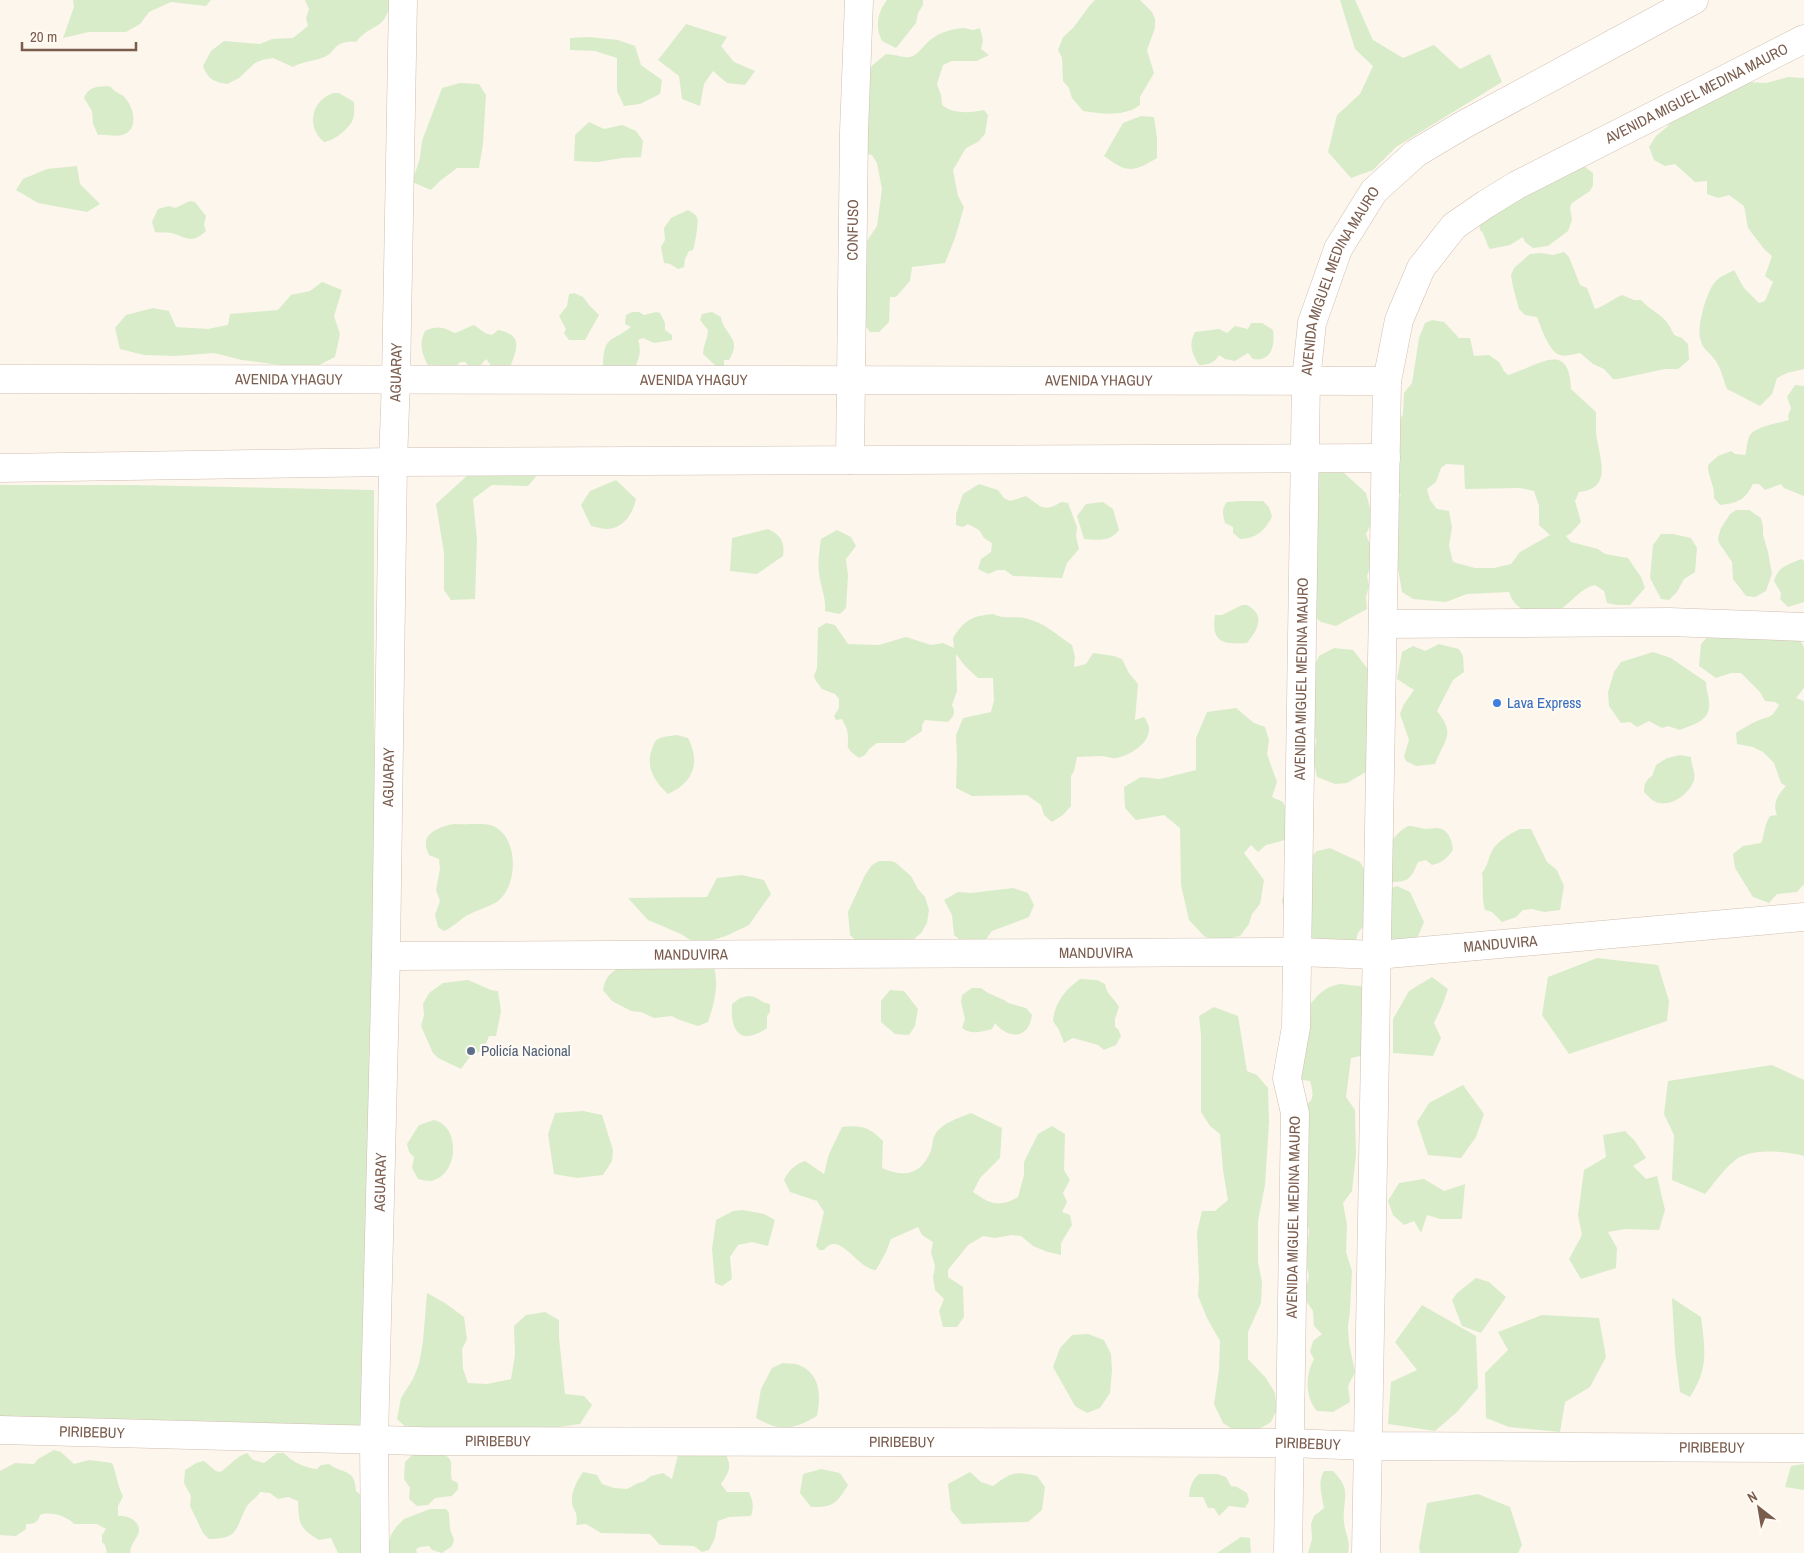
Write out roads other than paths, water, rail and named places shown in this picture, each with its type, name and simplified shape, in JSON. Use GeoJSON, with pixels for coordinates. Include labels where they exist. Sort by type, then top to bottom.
{"type":"FeatureCollection","features":[{"type":"Feature","properties":{"kind":"street","name":"AGUARAY"},"geometry":{"type":"LineString","coordinates":[[375,1553],[374,1440],[386,956],[393,462],[403,0]]}},
{"type":"Feature","properties":{"kind":"street","name":"CONFUSO"},"geometry":{"type":"LineString","coordinates":[[850,460],[854,132],[859,0]]}},
{"type":"Feature","properties":{"kind":"street","name":"AVENIDA MIGUEL MEDINA MAURO"},"geometry":{"type":"LineString","coordinates":[[1288,1553],[1295,1113],[1287,1078],[1296,1027],[1304,459],[1306,380],[1312,324],[1338,249],[1374,191],[1416,153],[1463,125],[1694,0]]}},
{"type":"Feature","properties":{"kind":"street","name":"AVENIDA MIGUEL MEDINA MAURO"},"geometry":{"type":"LineString","coordinates":[[1366,1553],[1387,381],[1399,320],[1421,268],[1454,226],[1518,185],[1804,39]]}},
{"type":"Feature","properties":{"kind":"street","name":"AVENIDA YHAGUY"},"geometry":{"type":"LineString","coordinates":[[0,379],[1387,381]]}},
{"type":"Feature","properties":{"kind":"street"},"geometry":{"type":"LineString","coordinates":[[0,468],[393,462],[1386,458]]}},
{"type":"Feature","properties":{"kind":"street"},"geometry":{"type":"LineString","coordinates":[[1383,624],[1669,622],[1804,627]]}},
{"type":"Feature","properties":{"kind":"street","name":"MANDUVIRA"},"geometry":{"type":"LineString","coordinates":[[386,956],[1298,952],[1377,955],[1804,918]]}},
{"type":"Feature","properties":{"kind":"street","name":"PIRIBEBUY"},"geometry":{"type":"LineString","coordinates":[[0,1430],[374,1440],[1290,1443],[1368,1446],[1804,1448]]}},
{"type":"Feature","properties":{"kind":"place","name":"Lava Express"},"geometry":{"type":"Point","coordinates":[1497,703]}},
{"type":"Feature","properties":{"kind":"place","name":"Policía Nacional"},"geometry":{"type":"Point","coordinates":[471,1051]}}]}
